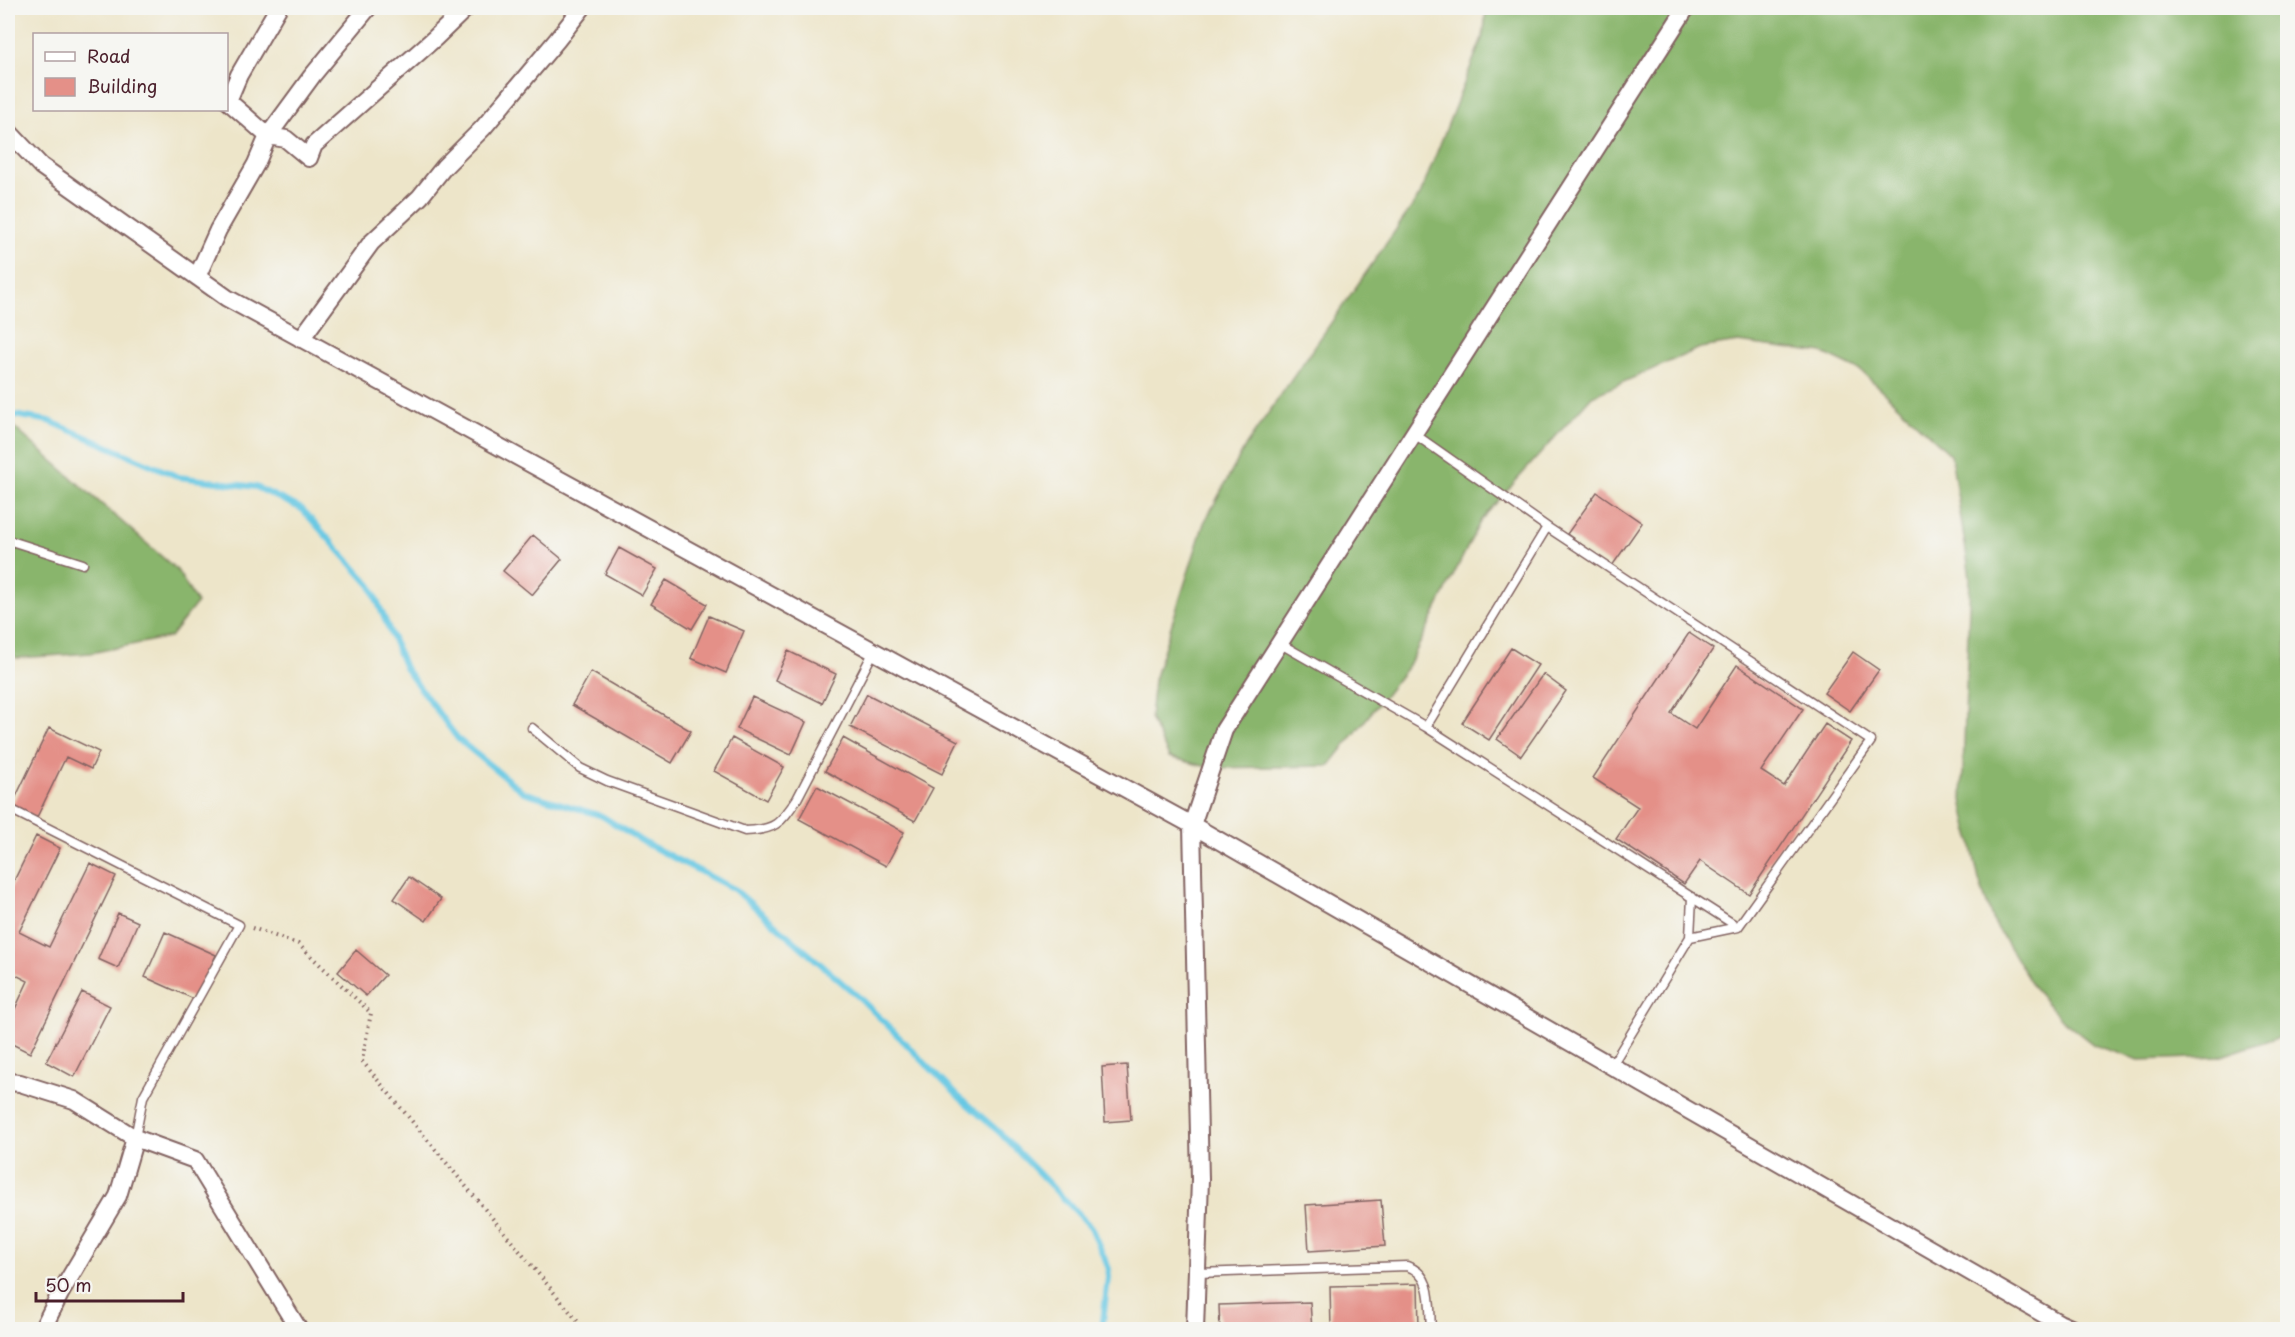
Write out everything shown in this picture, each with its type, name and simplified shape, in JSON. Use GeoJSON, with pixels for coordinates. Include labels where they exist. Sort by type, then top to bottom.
{"type":"FeatureCollection","features":[{"type":"Feature","properties":{"kind":"street"},"geometry":{"type":"LineString","coordinates":[[279,8],[239,75],[228,101],[268,136],[286,139],[309,158],[314,145],[466,8]]}},
{"type":"Feature","properties":{"kind":"street"},"geometry":{"type":"LineString","coordinates":[[197,277],[223,222],[256,164],[268,136],[312,76],[368,8]]}},
{"type":"Feature","properties":{"kind":"street"},"geometry":{"type":"LineString","coordinates":[[301,339],[371,243],[420,198],[444,166],[483,128],[582,8]]}},
{"type":"Feature","properties":{"kind":"street"},"geometry":{"type":"LineString","coordinates":[[1195,1329],[1200,1179],[1192,825],[1224,729],[1686,8]]}},
{"type":"Feature","properties":{"kind":"street"},"geometry":{"type":"LineString","coordinates":[[8,131],[41,166],[227,298],[1192,825],[2059,1323],[2075,1329]]}},
{"type":"Feature","properties":{"kind":"street"},"geometry":{"type":"LineString","coordinates":[[8,1082],[20,1083],[74,1100],[135,1138],[195,1160],[300,1329]]}},
{"type":"Feature","properties":{"kind":"street"},"geometry":{"type":"LineString","coordinates":[[42,1329],[118,1196],[135,1138]]}},
{"type":"Feature","properties":{"kind":"lane"},"geometry":{"type":"LineString","coordinates":[[1413,433],[1547,527],[1871,741],[1738,927],[1690,937]]}},
{"type":"Feature","properties":{"kind":"lane"},"geometry":{"type":"LineString","coordinates":[[1426,727],[1547,527]]}},
{"type":"Feature","properties":{"kind":"lane"},"geometry":{"type":"LineString","coordinates":[[8,540],[82,564]]}},
{"type":"Feature","properties":{"kind":"lane"},"geometry":{"type":"LineString","coordinates":[[1279,643],[1426,727],[1738,927]]}},
{"type":"Feature","properties":{"kind":"lane"},"geometry":{"type":"LineString","coordinates":[[531,728],[580,768],[607,781],[745,831],[767,830],[784,818],[797,799],[874,651]]}},
{"type":"Feature","properties":{"kind":"lane"},"geometry":{"type":"LineString","coordinates":[[8,808],[239,924],[143,1097],[135,1138]]}},
{"type":"Feature","properties":{"kind":"lane"},"geometry":{"type":"LineString","coordinates":[[1612,1065],[1690,937],[1692,897]]}},
{"type":"Feature","properties":{"kind":"lane"},"geometry":{"type":"LineString","coordinates":[[1197,1273],[1407,1266],[1423,1275],[1427,1284],[1431,1329]]}},
{"type":"Feature","properties":{"kind":"path"},"geometry":{"type":"LineString","coordinates":[[239,924],[298,944],[371,1013],[362,1061],[585,1329]]}},
{"type":"Feature","properties":{"kind":"green space"},"geometry":{"type":"Polygon","coordinates":[[[1486,8],[2287,8],[2287,1034],[2219,1057],[2139,1060],[2094,1045],[2062,1020],[2035,990],[1992,919],[1979,880],[1962,800],[1970,577],[1951,455],[1861,371],[1823,353],[1738,342],[1700,348],[1592,396],[1481,520],[1409,665],[1329,766],[1211,768],[1169,757],[1150,718],[1154,680],[1204,523],[1246,445],[1420,195],[1484,33],[1486,8]]]}},
{"type":"Feature","properties":{"kind":"green space"},"geometry":{"type":"Polygon","coordinates":[[[8,422],[177,570],[197,603],[170,637],[91,653],[18,658],[8,656],[8,422]]]}},
{"type":"Feature","properties":{"kind":"building"},"geometry":{"type":"Polygon","coordinates":[[[1597,492],[1642,523],[1612,566],[1567,534],[1597,492]]]}},
{"type":"Feature","properties":{"kind":"building"},"geometry":{"type":"Polygon","coordinates":[[[533,535],[562,559],[532,595],[503,571],[533,535]]]}},
{"type":"Feature","properties":{"kind":"building"},"geometry":{"type":"Polygon","coordinates":[[[619,548],[657,569],[642,595],[605,574],[619,548]]]}},
{"type":"Feature","properties":{"kind":"building"},"geometry":{"type":"Polygon","coordinates":[[[666,580],[707,604],[692,629],[651,604],[666,580]]]}},
{"type":"Feature","properties":{"kind":"building"},"geometry":{"type":"Polygon","coordinates":[[[709,616],[744,631],[726,673],[691,658],[709,616]]]}},
{"type":"Feature","properties":{"kind":"building"},"geometry":{"type":"Polygon","coordinates":[[[1689,633],[1713,649],[1671,713],[1695,729],[1737,665],[1803,709],[1761,771],[1784,786],[1825,724],[1851,741],[1749,894],[1700,861],[1684,884],[1616,839],[1638,807],[1593,778],[1689,633]]]}},
{"type":"Feature","properties":{"kind":"building"},"geometry":{"type":"Polygon","coordinates":[[[1511,648],[1538,665],[1489,740],[1462,723],[1511,648]]]}},
{"type":"Feature","properties":{"kind":"building"},"geometry":{"type":"Polygon","coordinates":[[[788,651],[836,674],[822,703],[775,680],[788,651]]]}},
{"type":"Feature","properties":{"kind":"building"},"geometry":{"type":"Polygon","coordinates":[[[1853,652],[1879,670],[1850,711],[1824,693],[1853,652]]]}},
{"type":"Feature","properties":{"kind":"building"},"geometry":{"type":"Polygon","coordinates":[[[591,672],[691,731],[672,763],[572,705],[591,672]]]}},
{"type":"Feature","properties":{"kind":"building"},"geometry":{"type":"Polygon","coordinates":[[[1543,674],[1566,691],[1521,756],[1497,739],[1543,674]]]}},
{"type":"Feature","properties":{"kind":"building"},"geometry":{"type":"Polygon","coordinates":[[[867,694],[958,741],[942,774],[850,727],[867,694]]]}},
{"type":"Feature","properties":{"kind":"building"},"geometry":{"type":"Polygon","coordinates":[[[752,697],[806,722],[791,755],[737,729],[752,697]]]}},
{"type":"Feature","properties":{"kind":"building"},"geometry":{"type":"Polygon","coordinates":[[[49,728],[99,752],[91,769],[66,757],[36,819],[11,807],[49,728]]]}},
{"type":"Feature","properties":{"kind":"building"},"geometry":{"type":"Polygon","coordinates":[[[732,738],[784,767],[766,800],[714,771],[732,738]]]}},
{"type":"Feature","properties":{"kind":"building"},"geometry":{"type":"Polygon","coordinates":[[[843,738],[933,788],[915,821],[825,771],[843,738]]]}},
{"type":"Feature","properties":{"kind":"building"},"geometry":{"type":"Polygon","coordinates":[[[817,786],[904,832],[886,866],[799,819],[817,786]]]}},
{"type":"Feature","properties":{"kind":"building"},"geometry":{"type":"Polygon","coordinates":[[[36,836],[60,848],[19,932],[49,947],[90,863],[116,876],[30,1053],[8,1042],[8,1024],[28,981],[8,971],[8,893],[36,836]]]}},
{"type":"Feature","properties":{"kind":"building"},"geometry":{"type":"Polygon","coordinates":[[[409,877],[441,899],[426,921],[394,899],[409,877]]]}},
{"type":"Feature","properties":{"kind":"building"},"geometry":{"type":"Polygon","coordinates":[[[118,913],[138,922],[118,968],[98,959],[118,913]]]}},
{"type":"Feature","properties":{"kind":"building"},"geometry":{"type":"Polygon","coordinates":[[[165,932],[216,955],[196,1000],[145,977],[165,932]]]}},
{"type":"Feature","properties":{"kind":"building"},"geometry":{"type":"Polygon","coordinates":[[[356,950],[385,975],[366,996],[338,972],[356,950]]]}},
{"type":"Feature","properties":{"kind":"building"},"geometry":{"type":"Polygon","coordinates":[[[82,992],[110,1006],[74,1077],[46,1062],[82,992]]]}},
{"type":"Feature","properties":{"kind":"building"},"geometry":{"type":"Polygon","coordinates":[[[1127,1065],[1131,1120],[1105,1122],[1102,1067],[1127,1065]]]}},
{"type":"Feature","properties":{"kind":"building"},"geometry":{"type":"Polygon","coordinates":[[[1381,1200],[1385,1246],[1309,1251],[1306,1205],[1381,1200]]]}},
{"type":"Feature","properties":{"kind":"building"},"geometry":{"type":"Polygon","coordinates":[[[1418,1284],[1419,1330],[1331,1330],[1330,1286],[1418,1284]]]}},
{"type":"Feature","properties":{"kind":"building"},"geometry":{"type":"Polygon","coordinates":[[[1310,1302],[1312,1330],[1220,1330],[1219,1305],[1310,1302]]]}},
{"type":"Feature","properties":{"kind":"waterway"},"geometry":{"type":"LineString","coordinates":[[8,414],[49,421],[179,477],[256,487],[302,509],[371,586],[405,668],[458,739],[523,792],[602,816],[645,843],[734,889],[861,999],[959,1097],[999,1132],[1091,1227],[1109,1269],[1102,1330]]}}]}
